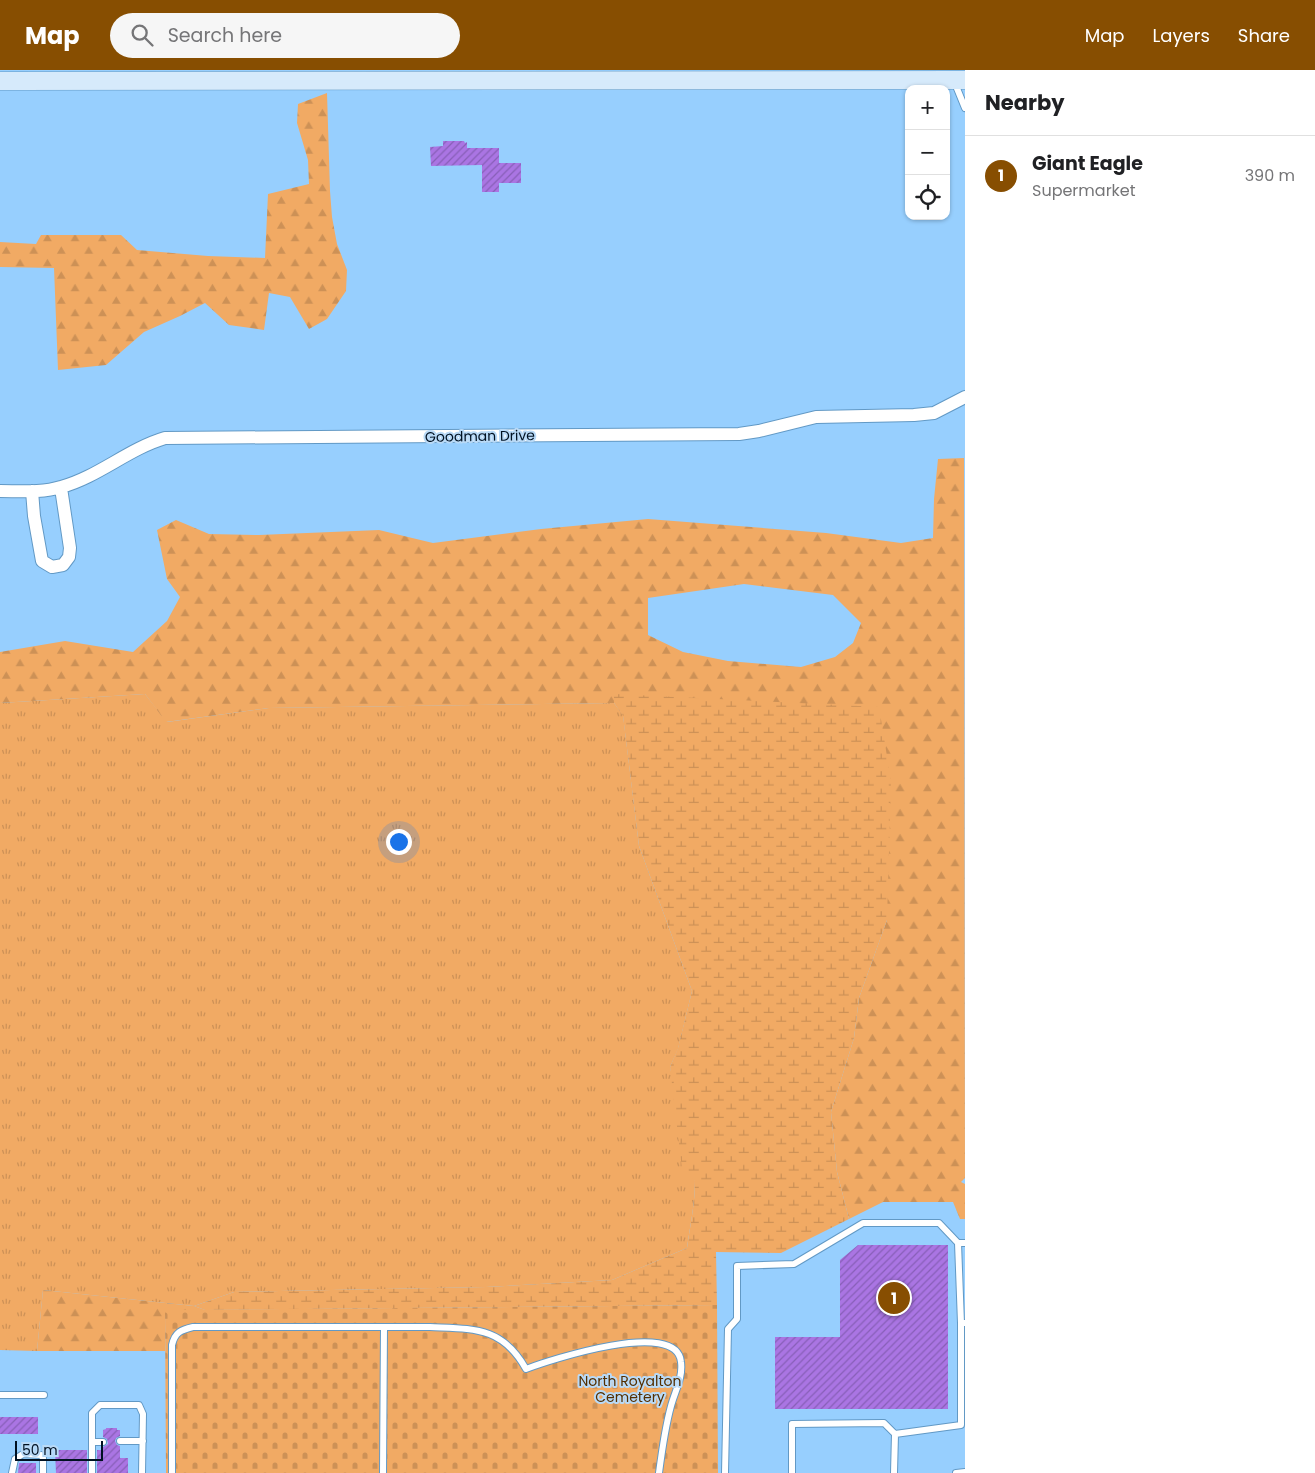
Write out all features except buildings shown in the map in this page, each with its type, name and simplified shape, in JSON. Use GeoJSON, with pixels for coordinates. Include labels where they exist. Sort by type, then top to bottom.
{"type":"FeatureCollection","features":[{"type":"Feature","properties":{"kind":"street"},"geometry":{"type":"LineString","coordinates":[[0,81],[959,80]]}},
{"type":"Feature","properties":{"kind":"street","name":"Goodman Drive"},"geometry":{"type":"LineString","coordinates":[[0,491],[32,491],[61,488],[150,443],[165,438],[739,434],[816,417],[934,413],[965,397]]}},
{"type":"Feature","properties":{"kind":"street"},"geometry":{"type":"LineString","coordinates":[[32,491],[34,516],[42,561],[52,567],[63,564],[69,557],[70,548],[61,488]]}},
{"type":"Feature","properties":{"kind":"lane"},"geometry":{"type":"LineString","coordinates":[[959,80],[965,108]]}},
{"type":"Feature","properties":{"kind":"lane"},"geometry":{"type":"LineString","coordinates":[[726,1473],[728,1329],[737,1319],[737,1266],[794,1264],[863,1223],[939,1223],[962,1243],[963,1425],[895,1434]]}},
{"type":"Feature","properties":{"kind":"lane"},"geometry":{"type":"LineString","coordinates":[[172,1473],[172,1354],[174,1337],[180,1330],[193,1327],[468,1328],[486,1332],[500,1338],[518,1355],[526,1369],[551,1359],[593,1348],[629,1343],[656,1342],[677,1351],[681,1358],[682,1371],[666,1428],[659,1473]]}},
{"type":"Feature","properties":{"kind":"lane"},"geometry":{"type":"LineString","coordinates":[[383,1473],[384,1327]]}},
{"type":"Feature","properties":{"kind":"lane"},"geometry":{"type":"LineString","coordinates":[[0,1395],[44,1395]]}},
{"type":"Feature","properties":{"kind":"lane"},"geometry":{"type":"LineString","coordinates":[[92,1473],[92,1413],[100,1405],[139,1405],[143,1414],[142,1473]]}},
{"type":"Feature","properties":{"kind":"lane"},"geometry":{"type":"LineString","coordinates":[[792,1473],[792,1424],[884,1423],[895,1434],[894,1473]]}},
{"type":"Feature","properties":{"kind":"lane"},"geometry":{"type":"LineString","coordinates":[[120,1441],[143,1441]]}},
{"type":"Feature","properties":{"kind":"lane"},"geometry":{"type":"LineString","coordinates":[[92,1442],[103,1442]]}},
{"type":"Feature","properties":{"kind":"lane"},"geometry":{"type":"LineString","coordinates":[[12,1473],[15,1459],[23,1454],[41,1455],[43,1458],[43,1473]]}},
{"type":"Feature","properties":{"kind":"lane"},"geometry":{"type":"LineString","coordinates":[[956,1473],[965,1472]]}},
{"type":"Feature","properties":{"kind":"green space"},"geometry":{"type":"Polygon","coordinates":[[[327,93],[332,217],[337,244],[347,270],[346,291],[327,319],[309,329],[290,297],[269,293],[264,330],[229,325],[205,303],[144,332],[106,365],[58,370],[54,268],[0,267],[0,242],[36,244],[41,235],[121,235],[137,250],[208,256],[265,258],[268,194],[309,184],[308,160],[297,123],[298,104],[327,93]]]}},
{"type":"Feature","properties":{"kind":"green space"},"geometry":{"type":"Polygon","coordinates":[[[964,458],[965,1178],[961,1182],[965,1184],[965,1219],[960,1219],[953,1202],[883,1202],[849,1219],[837,1172],[831,1112],[854,1038],[859,998],[887,920],[614,694],[614,703],[269,708],[166,722],[145,694],[0,703],[0,652],[65,641],[133,652],[167,621],[180,597],[167,579],[157,530],[176,520],[209,534],[259,535],[379,530],[433,543],[541,529],[648,519],[826,533],[901,543],[933,538],[938,459],[964,458]],[[744,584],[648,598],[648,635],[683,652],[728,661],[801,667],[835,657],[853,643],[861,623],[833,595],[744,584]]]}},
{"type":"Feature","properties":{"kind":"green space"},"geometry":{"type":"Polygon","coordinates":[[[145,694],[167,722],[269,708],[614,703],[623,715],[639,846],[692,991],[678,1049],[670,1067],[695,1181],[687,1248],[612,1280],[486,1287],[234,1292],[194,1306],[43,1290],[37,1351],[0,1350],[0,703],[145,694]]]}},
{"type":"Feature","properties":{"kind":"green space"},"geometry":{"type":"Polygon","coordinates":[[[614,694],[879,707],[891,781],[887,920],[859,998],[854,1038],[831,1112],[837,1172],[849,1219],[781,1253],[716,1252],[717,1305],[205,1310],[194,1306],[234,1292],[486,1287],[612,1280],[687,1248],[695,1181],[682,1169],[670,1067],[678,1048],[692,991],[639,846],[623,716],[614,703],[614,694]]]}},
{"type":"Feature","properties":{"kind":"green space"},"geometry":{"type":"Polygon","coordinates":[[[43,1290],[194,1306],[205,1310],[165,1310],[165,1351],[37,1351],[43,1290]]]}},
{"type":"Feature","properties":{"kind":"green space","name":"North Royalton Cemetery"},"geometry":{"type":"Polygon","coordinates":[[[717,1305],[718,1473],[166,1473],[165,1310],[717,1305]]]}},
{"type":"Feature","properties":{"kind":"place","name":"Giant Eagle"},"geometry":{"type":"Point","coordinates":[894,1298]}}]}
